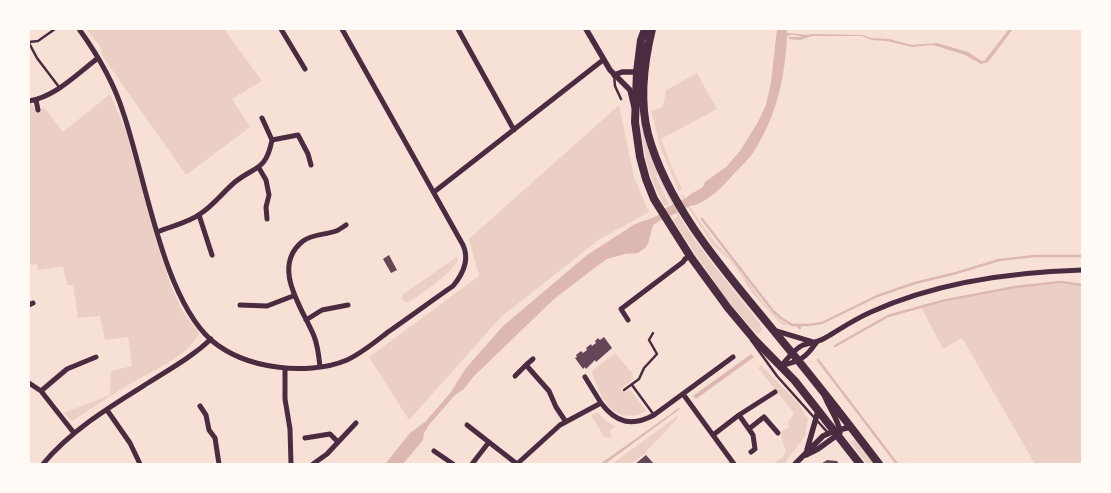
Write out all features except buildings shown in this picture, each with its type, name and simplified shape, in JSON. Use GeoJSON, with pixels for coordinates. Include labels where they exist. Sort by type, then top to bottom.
{"type":"FeatureCollection","features":[{"type":"Feature","properties":{"kind":"highway"},"geometry":{"type":"LineString","coordinates":[[645,29],[641,40],[641,73],[645,121],[650,142],[663,174],[691,225],[711,253],[824,392],[879,464]]}},
{"type":"Feature","properties":{"kind":"highway"},"geometry":{"type":"LineString","coordinates":[[652,29],[641,73],[635,111],[636,138],[646,179],[654,199],[690,256],[728,308],[781,366],[860,464]]}},
{"type":"Feature","properties":{"kind":"street"},"geometry":{"type":"LineString","coordinates":[[79,29],[98,58],[123,110],[157,232],[182,300],[194,321],[222,348],[244,360],[258,365],[285,368],[320,367],[340,363],[363,350],[453,286],[465,267],[466,251],[342,29]]}},
{"type":"Feature","properties":{"kind":"street"},"geometry":{"type":"LineString","coordinates":[[281,29],[305,70]]}},
{"type":"Feature","properties":{"kind":"street"},"geometry":{"type":"LineString","coordinates":[[458,29],[514,130]]}},
{"type":"Feature","properties":{"kind":"street"},"geometry":{"type":"LineString","coordinates":[[586,29],[603,60],[614,75],[630,90],[635,111]]}},
{"type":"Feature","properties":{"kind":"street"},"geometry":{"type":"LineString","coordinates":[[29,102],[59,87],[98,58]]}},
{"type":"Feature","properties":{"kind":"street"},"geometry":{"type":"LineString","coordinates":[[434,192],[603,60]]}},
{"type":"Feature","properties":{"kind":"street"},"geometry":{"type":"LineString","coordinates":[[614,75],[622,72],[641,73]]}},
{"type":"Feature","properties":{"kind":"street"},"geometry":{"type":"LineString","coordinates":[[36,100],[38,110]]}},
{"type":"Feature","properties":{"kind":"street"},"geometry":{"type":"LineString","coordinates":[[157,232],[199,215],[236,182],[259,168],[270,152],[272,140],[262,118]]}},
{"type":"Feature","properties":{"kind":"street"},"geometry":{"type":"LineString","coordinates":[[272,140],[298,135],[308,154],[311,165]]}},
{"type":"Feature","properties":{"kind":"street"},"geometry":{"type":"LineString","coordinates":[[259,168],[266,180],[269,195],[266,207],[267,219]]}},
{"type":"Feature","properties":{"kind":"street"},"geometry":{"type":"LineString","coordinates":[[199,215],[212,255]]}},
{"type":"Feature","properties":{"kind":"street"},"geometry":{"type":"LineString","coordinates":[[320,367],[316,339],[293,296],[289,274],[290,260],[295,248],[304,240],[335,231],[346,225]]}},
{"type":"Feature","properties":{"kind":"street"},"geometry":{"type":"LineString","coordinates":[[628,320],[620,309],[690,256]]}},
{"type":"Feature","properties":{"kind":"street"},"geometry":{"type":"LineString","coordinates":[[781,366],[792,353],[804,345],[816,343],[872,312],[920,294],[1000,277],[1037,272],[1082,270]]}},
{"type":"Feature","properties":{"kind":"street"},"geometry":{"type":"LineString","coordinates":[[240,305],[267,306],[293,296]]}},
{"type":"Feature","properties":{"kind":"street"},"geometry":{"type":"LineString","coordinates":[[306,320],[322,310],[348,305]]}},
{"type":"Feature","properties":{"kind":"street"},"geometry":{"type":"LineString","coordinates":[[773,330],[816,343]]}},
{"type":"Feature","properties":{"kind":"street"},"geometry":{"type":"LineString","coordinates":[[43,464],[74,433],[187,360],[211,339]]}},
{"type":"Feature","properties":{"kind":"street"},"geometry":{"type":"LineString","coordinates":[[781,366],[799,361],[809,354],[816,343]]}},
{"type":"Feature","properties":{"kind":"street"},"geometry":{"type":"LineString","coordinates":[[41,391],[67,369],[96,357]]}},
{"type":"Feature","properties":{"kind":"street"},"geometry":{"type":"LineString","coordinates":[[585,377],[608,414],[625,421],[643,421],[733,357]]}},
{"type":"Feature","properties":{"kind":"street"},"geometry":{"type":"LineString","coordinates":[[515,376],[533,359]]}},
{"type":"Feature","properties":{"kind":"street"},"geometry":{"type":"LineString","coordinates":[[526,365],[549,391],[556,407],[566,422]]}},
{"type":"Feature","properties":{"kind":"street"},"geometry":{"type":"LineString","coordinates":[[285,368],[284,399],[290,429],[291,464]]}},
{"type":"Feature","properties":{"kind":"street"},"geometry":{"type":"LineString","coordinates":[[29,384],[41,391],[74,433]]}},
{"type":"Feature","properties":{"kind":"street"},"geometry":{"type":"LineString","coordinates":[[713,435],[739,415],[775,392]]}},
{"type":"Feature","properties":{"kind":"street"},"geometry":{"type":"LineString","coordinates":[[824,392],[835,432]]}},
{"type":"Feature","properties":{"kind":"street"},"geometry":{"type":"LineString","coordinates":[[682,394],[734,464]]}},
{"type":"Feature","properties":{"kind":"street"},"geometry":{"type":"LineString","coordinates":[[467,425],[517,464],[566,422],[601,403]]}},
{"type":"Feature","properties":{"kind":"street"},"geometry":{"type":"LineString","coordinates":[[200,406],[206,415],[209,430],[215,438],[219,464]]}},
{"type":"Feature","properties":{"kind":"street"},"geometry":{"type":"LineString","coordinates":[[107,410],[130,443],[140,464]]}},
{"type":"Feature","properties":{"kind":"street"},"geometry":{"type":"LineString","coordinates":[[806,455],[818,411]]}},
{"type":"Feature","properties":{"kind":"street"},"geometry":{"type":"LineString","coordinates":[[739,415],[750,428],[753,435],[755,449],[751,452]]}},
{"type":"Feature","properties":{"kind":"street"},"geometry":{"type":"LineString","coordinates":[[750,428],[764,417],[778,434]]}},
{"type":"Feature","properties":{"kind":"street"},"geometry":{"type":"LineString","coordinates":[[313,464],[328,454],[356,423]]}},
{"type":"Feature","properties":{"kind":"street"},"geometry":{"type":"LineString","coordinates":[[806,455],[815,443],[835,432],[851,427]]}},
{"type":"Feature","properties":{"kind":"street"},"geometry":{"type":"LineString","coordinates":[[795,464],[806,455],[818,449],[835,432]]}},
{"type":"Feature","properties":{"kind":"street"},"geometry":{"type":"LineString","coordinates":[[305,438],[330,434],[338,442]]}},
{"type":"Feature","properties":{"kind":"street"},"geometry":{"type":"LineString","coordinates":[[472,464],[489,442]]}},
{"type":"Feature","properties":{"kind":"street"},"geometry":{"type":"LineString","coordinates":[[434,451],[453,464]]}},
{"type":"Feature","properties":{"kind":"street"},"geometry":{"type":"LineString","coordinates":[[47,459],[53,464]]}},
{"type":"Feature","properties":{"kind":"lane"},"geometry":{"type":"LineString","coordinates":[[55,29],[38,41],[29,42],[37,58],[59,87]]}},
{"type":"Feature","properties":{"kind":"lane"},"geometry":{"type":"LineString","coordinates":[[614,75],[615,86],[621,99]]}},
{"type":"Feature","properties":{"kind":"lane"},"geometry":{"type":"LineString","coordinates":[[748,332],[752,343],[777,376],[816,421],[835,432]]}},
{"type":"Feature","properties":{"kind":"lane"},"geometry":{"type":"LineString","coordinates":[[624,390],[639,379],[644,368],[657,354],[649,340],[653,333]]}},
{"type":"Feature","properties":{"kind":"lane"},"geometry":{"type":"LineString","coordinates":[[632,384],[654,415]]}},
{"type":"Feature","properties":{"kind":"shaded area"},"geometry":{"type":"Polygon","coordinates":[[[86,29],[224,29],[262,81],[232,99],[250,127],[186,175],[103,57],[100,46],[86,29]]]}},
{"type":"Feature","properties":{"kind":"shaded area"},"geometry":{"type":"Polygon","coordinates":[[[777,29],[787,29],[787,33],[803,35],[862,35],[912,45],[937,43],[968,52],[982,61],[985,60],[1009,29],[1013,29],[988,62],[981,64],[965,55],[933,45],[912,47],[887,41],[872,40],[861,36],[812,36],[800,40],[789,39],[789,37],[802,37],[790,35],[787,37],[782,80],[775,108],[756,148],[718,190],[702,202],[692,206],[686,199],[687,197],[703,187],[705,182],[726,167],[740,151],[758,122],[766,105],[771,82],[777,29]]]}},
{"type":"Feature","properties":{"kind":"shaded area"},"geometry":{"type":"Polygon","coordinates":[[[697,73],[717,109],[661,139],[673,171],[682,188],[679,191],[661,149],[651,111],[663,107],[666,90],[697,73]]]}},
{"type":"Feature","properties":{"kind":"shaded area"},"geometry":{"type":"Polygon","coordinates":[[[110,94],[126,131],[157,244],[171,286],[183,312],[199,333],[194,342],[178,357],[128,385],[72,421],[63,413],[110,395],[111,371],[132,366],[128,337],[105,340],[100,316],[78,318],[73,285],[67,285],[63,266],[38,270],[37,264],[29,265],[29,104],[33,105],[35,110],[40,112],[40,109],[44,107],[63,132],[110,94]]]}},
{"type":"Feature","properties":{"kind":"shaded area"},"geometry":{"type":"Polygon","coordinates":[[[639,99],[646,141],[659,175],[656,176],[669,204],[665,206],[652,180],[648,167],[641,127],[639,99]]]}},
{"type":"Feature","properties":{"kind":"shaded area"},"geometry":{"type":"Polygon","coordinates":[[[619,105],[634,177],[649,212],[600,239],[501,317],[409,420],[369,357],[479,276],[469,239],[619,105]]]}},
{"type":"Feature","properties":{"kind":"shaded area"},"geometry":{"type":"Polygon","coordinates":[[[660,176],[684,224],[711,262],[761,325],[762,330],[758,335],[725,298],[673,220],[678,216],[658,177],[660,176]]]}},
{"type":"Feature","properties":{"kind":"shaded area"},"geometry":{"type":"Polygon","coordinates":[[[683,195],[715,242],[734,262],[766,306],[789,325],[782,325],[752,293],[730,260],[713,246],[681,196],[683,195]]]}},
{"type":"Feature","properties":{"kind":"shaded area"},"geometry":{"type":"Polygon","coordinates":[[[672,208],[674,212],[653,225],[648,244],[645,248],[638,253],[607,259],[553,300],[473,377],[464,389],[455,395],[429,425],[424,433],[423,440],[403,464],[385,464],[410,433],[425,422],[451,392],[466,368],[503,326],[587,255],[635,224],[672,208]]]}},
{"type":"Feature","properties":{"kind":"shaded area"},"geometry":{"type":"Polygon","coordinates":[[[457,257],[458,261],[441,279],[406,303],[402,298],[403,294],[457,257]]]}},
{"type":"Feature","properties":{"kind":"shaded area"},"geometry":{"type":"Polygon","coordinates":[[[1059,284],[1082,285],[1082,464],[1035,464],[962,338],[943,349],[921,307],[1018,287],[1059,284]]]}},
{"type":"Feature","properties":{"kind":"shaded area"},"geometry":{"type":"Polygon","coordinates":[[[615,353],[633,374],[631,375],[634,379],[620,389],[624,393],[628,390],[631,391],[646,411],[625,416],[617,413],[604,400],[599,391],[592,371],[615,353]]]}},
{"type":"Feature","properties":{"kind":"shaded area"},"geometry":{"type":"Polygon","coordinates":[[[751,354],[754,357],[696,399],[693,396],[751,354]]]}},
{"type":"Feature","properties":{"kind":"shaded area"},"geometry":{"type":"Polygon","coordinates":[[[761,365],[798,403],[808,419],[805,436],[784,464],[773,464],[783,457],[786,451],[781,437],[782,431],[789,427],[788,422],[794,413],[758,368],[761,365]]]}},
{"type":"Feature","properties":{"kind":"shaded area"},"geometry":{"type":"Polygon","coordinates":[[[679,408],[605,464],[600,464],[679,408]]]}},
{"type":"Feature","properties":{"kind":"shaded area"},"geometry":{"type":"Polygon","coordinates":[[[597,412],[615,427],[609,431],[613,438],[604,437],[591,415],[597,412]]]}},
{"type":"Feature","properties":{"kind":"shaded area"},"geometry":{"type":"Polygon","coordinates":[[[677,416],[677,419],[644,454],[631,464],[612,464],[677,416]]]}},
{"type":"Feature","properties":{"kind":"shaded area"},"geometry":{"type":"Polygon","coordinates":[[[856,440],[874,464],[867,464],[849,441],[856,440]]]}},
{"type":"Feature","properties":{"kind":"waterway"},"geometry":{"type":"LineString","coordinates":[[664,214],[696,196]]}},
{"type":"Feature","properties":{"kind":"waterway"},"geometry":{"type":"LineString","coordinates":[[702,219],[773,311],[792,325]]}},
{"type":"Feature","properties":{"kind":"waterway"},"geometry":{"type":"LineString","coordinates":[[796,325],[822,323],[877,296],[915,283],[999,260],[1035,256],[1082,256]]}},
{"type":"Feature","properties":{"kind":"waterway"},"geometry":{"type":"LineString","coordinates":[[835,346],[888,316],[942,301],[1015,287],[1061,282],[1082,285]]}},
{"type":"Feature","properties":{"kind":"waterway"},"geometry":{"type":"LineString","coordinates":[[792,325],[800,328]]}},
{"type":"Feature","properties":{"kind":"waterway"},"geometry":{"type":"LineString","coordinates":[[818,360],[897,464]]}}]}
